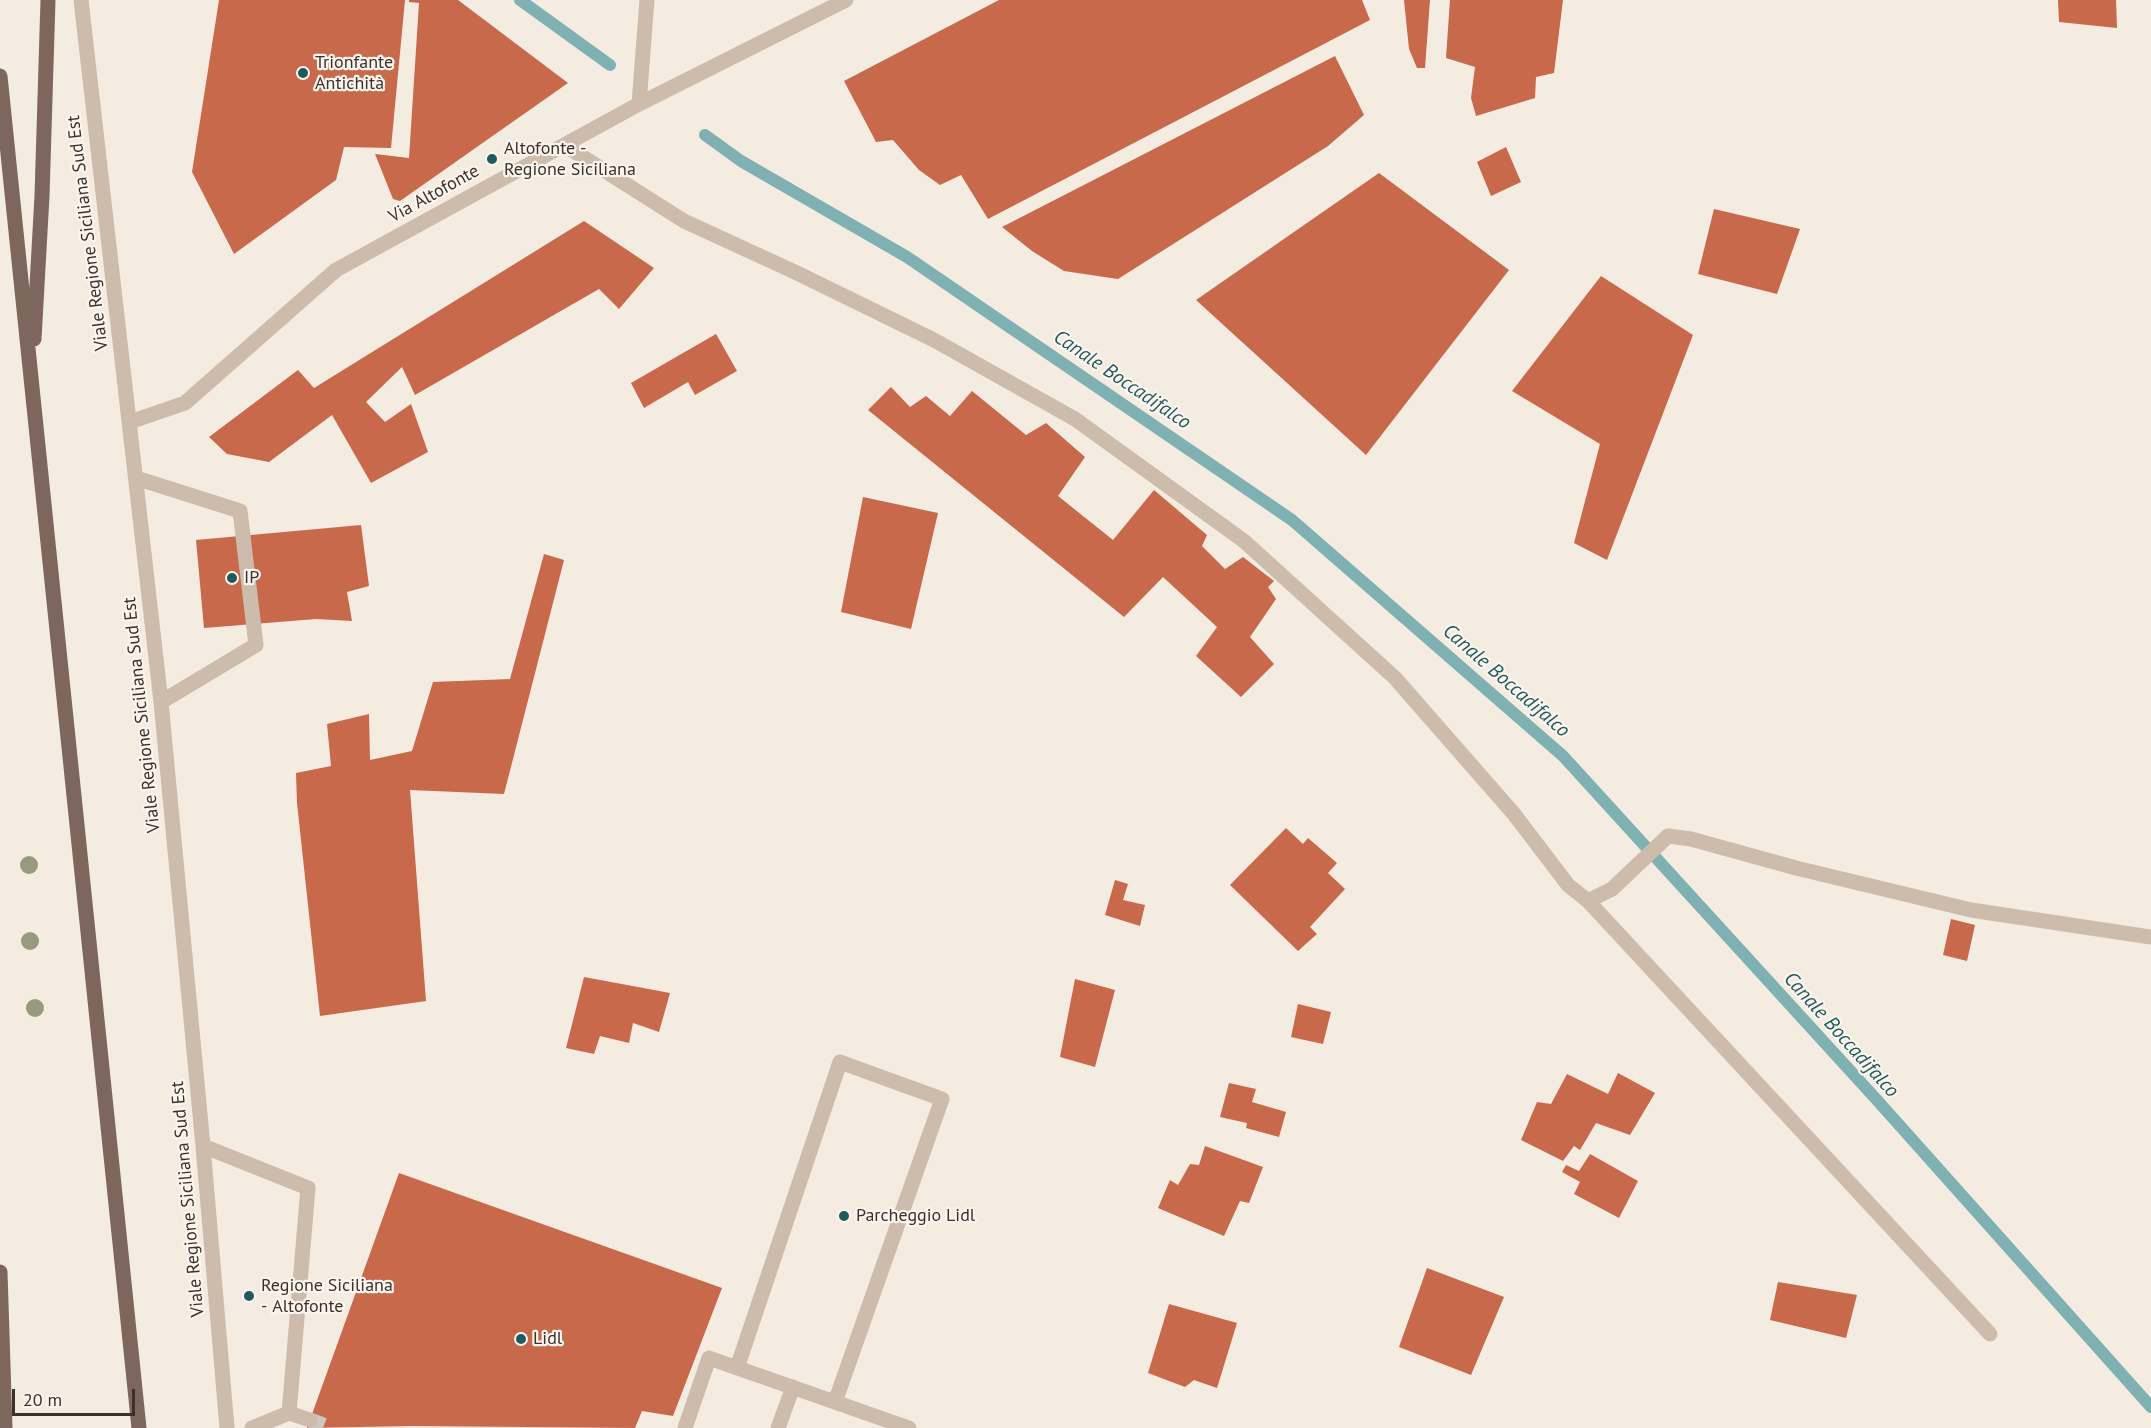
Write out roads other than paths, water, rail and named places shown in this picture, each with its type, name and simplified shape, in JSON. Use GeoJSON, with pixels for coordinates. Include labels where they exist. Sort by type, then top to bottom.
{"type":"FeatureCollection","features":[{"type":"Feature","properties":{"kind":"main road"},"geometry":{"type":"LineString","coordinates":[[31,387],[42,196],[48,0]]}},
{"type":"Feature","properties":{"kind":"main road"},"geometry":{"type":"LineString","coordinates":[[0,76],[139,1428]]}},
{"type":"Feature","properties":{"kind":"main road"},"geometry":{"type":"LineString","coordinates":[[0,1272],[5,1428]]}},
{"type":"Feature","properties":{"kind":"street","name":"Viale Regione Siciliana Sud Est"},"geometry":{"type":"LineString","coordinates":[[81,0],[161,702],[227,1428]]}},
{"type":"Feature","properties":{"kind":"street"},"geometry":{"type":"LineString","coordinates":[[639,104],[647,0]]}},
{"type":"Feature","properties":{"kind":"street","name":"Via Altofonte"},"geometry":{"type":"LineString","coordinates":[[130,422],[185,403],[336,270],[639,104],[846,0]]}},
{"type":"Feature","properties":{"kind":"street"},"geometry":{"type":"LineString","coordinates":[[564,145],[684,220],[934,340],[1075,419],[1244,541],[1395,678],[1514,814],[1568,885],[1588,901],[1990,1334]]}},
{"type":"Feature","properties":{"kind":"street"},"geometry":{"type":"LineString","coordinates":[[136,478],[240,511],[256,645],[161,702]]}},
{"type":"Feature","properties":{"kind":"street"},"geometry":{"type":"LineString","coordinates":[[1588,901],[1612,889],[1668,836],[1691,839],[1796,868],[1971,910],[2151,937]]}},
{"type":"Feature","properties":{"kind":"street"},"geometry":{"type":"LineString","coordinates":[[737,1368],[840,1062],[942,1099],[835,1402]]}},
{"type":"Feature","properties":{"kind":"street"},"geometry":{"type":"LineString","coordinates":[[203,1146],[308,1188],[289,1413]]}},
{"type":"Feature","properties":{"kind":"street"},"geometry":{"type":"LineString","coordinates":[[684,1428],[709,1358],[835,1402],[882,1424],[909,1428]]}},
{"type":"Feature","properties":{"kind":"street"},"geometry":{"type":"LineString","coordinates":[[778,1428],[793,1387]]}},
{"type":"Feature","properties":{"kind":"street"},"geometry":{"type":"LineString","coordinates":[[252,1428],[289,1413],[310,1420]]}},
{"type":"Feature","properties":{"kind":"waterway","name":"Canale Boccadifalco"},"geometry":{"type":"LineString","coordinates":[[520,0],[610,65]]}},
{"type":"Feature","properties":{"kind":"waterway","name":"Canale Boccadifalco"},"geometry":{"type":"LineString","coordinates":[[705,135],[741,161],[907,257],[1292,520],[1563,756],[1876,1099],[2151,1407]]}},
{"type":"Feature","properties":{"kind":"tunnel"},"geometry":{"type":"LineString","coordinates":[[310,1420],[331,1428]]}},
{"type":"Feature","properties":{"kind":"place","name":"Trionfante Antichità"},"geometry":{"type":"Point","coordinates":[303,73]}},
{"type":"Feature","properties":{"kind":"place","name":"Altofonte - Regione Siciliana"},"geometry":{"type":"Point","coordinates":[492,159]}},
{"type":"Feature","properties":{"kind":"place","name":"IP"},"geometry":{"type":"Point","coordinates":[232,578]}},
{"type":"Feature","properties":{"kind":"place","name":"Parcheggio Lidl"},"geometry":{"type":"Point","coordinates":[844,1216]}},
{"type":"Feature","properties":{"kind":"place","name":"Regione Siciliana - Altofonte"},"geometry":{"type":"Point","coordinates":[249,1296]}},
{"type":"Feature","properties":{"kind":"place","name":"Lidl"},"geometry":{"type":"Point","coordinates":[521,1339]}}]}
